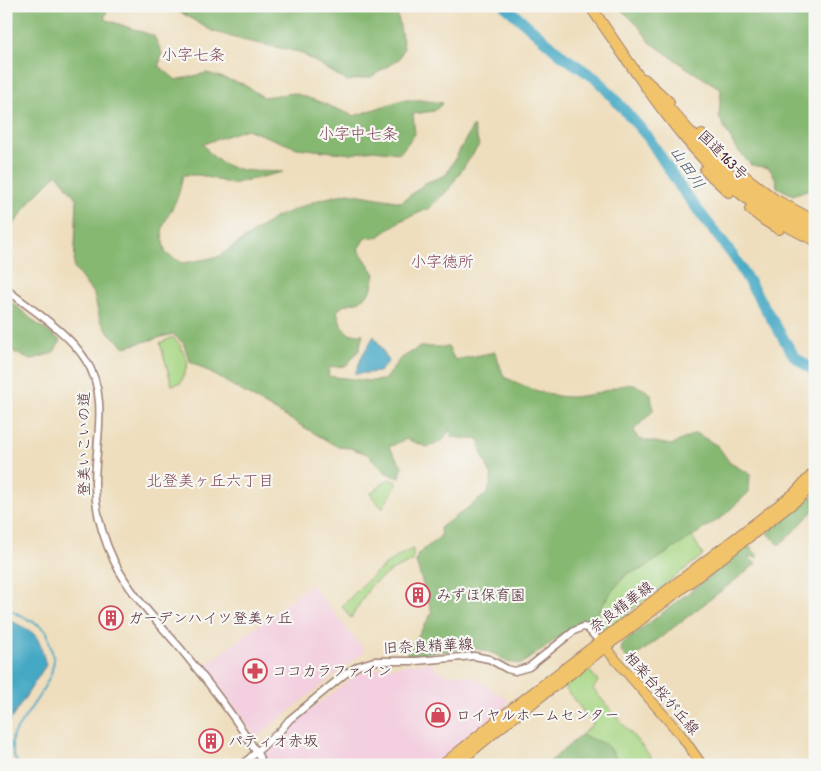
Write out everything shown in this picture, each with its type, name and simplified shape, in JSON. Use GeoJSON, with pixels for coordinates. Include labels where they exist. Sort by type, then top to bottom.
{"type":"FeatureCollection","features":[{"type":"Feature","properties":{"kind":"highway","name":"国道163号"},"geometry":{"type":"LineString","coordinates":[[590,6],[652,97],[704,160],[750,202],[780,222],[815,240]]}},
{"type":"Feature","properties":{"kind":"highway","name":"国道163号"},"geometry":{"type":"LineString","coordinates":[[632,66],[710,154],[734,177],[764,201],[815,230]]}},
{"type":"Feature","properties":{"kind":"highway"},"geometry":{"type":"LineString","coordinates":[[644,79],[681,113],[732,167],[752,184],[774,199],[815,221]]}},
{"type":"Feature","properties":{"kind":"highway"},"geometry":{"type":"LineString","coordinates":[[652,97],[658,113],[678,141],[717,183],[764,220],[815,246]]}},
{"type":"Feature","properties":{"kind":"main road","name":"奈良精華線"},"geometry":{"type":"LineString","coordinates":[[456,765],[602,644],[794,493],[815,470]]}},
{"type":"Feature","properties":{"kind":"main road","name":"奈良精華線"},"geometry":{"type":"LineString","coordinates":[[442,765],[507,712],[799,499],[815,484]]}},
{"type":"Feature","properties":{"kind":"main road","name":"相楽台桜が丘線"},"geometry":{"type":"LineString","coordinates":[[602,644],[681,735],[702,765]]}},
{"type":"Feature","properties":{"kind":"street","name":"登美いこいの道"},"geometry":{"type":"LineString","coordinates":[[6,289],[67,337],[81,352],[89,365],[97,386],[99,402],[96,493],[100,520],[109,551],[123,578],[136,596],[221,698],[264,765]]}},
{"type":"Feature","properties":{"kind":"street","name":"旧奈良精華線"},"geometry":{"type":"LineString","coordinates":[[242,765],[289,720],[345,674],[358,666],[374,661],[416,661],[482,656],[515,671],[529,667],[580,628],[588,628],[602,644]]}},
{"type":"Feature","properties":{"kind":"shaded area"},"geometry":{"type":"Polygon","coordinates":[[[311,584],[365,651],[256,738],[205,666],[311,584]]]}},
{"type":"Feature","properties":{"kind":"shaded area"},"geometry":{"type":"Polygon","coordinates":[[[429,662],[436,669],[447,675],[460,674],[475,678],[508,700],[508,706],[432,765],[269,765],[262,755],[279,741],[292,724],[357,674],[367,670],[429,662]]]}},
{"type":"Feature","properties":{"kind":"green space"},"geometry":{"type":"Polygon","coordinates":[[[6,6],[109,6],[104,19],[154,36],[162,53],[159,66],[176,80],[207,73],[243,84],[263,97],[294,93],[354,116],[402,100],[443,103],[434,111],[413,114],[415,134],[400,153],[373,150],[351,154],[297,148],[246,129],[203,144],[211,154],[228,166],[238,169],[283,172],[232,184],[200,175],[183,175],[178,195],[164,224],[162,236],[166,254],[183,263],[218,257],[276,217],[318,200],[348,193],[402,202],[425,183],[446,175],[473,126],[479,145],[448,190],[428,209],[400,221],[378,237],[365,238],[358,249],[375,274],[371,291],[360,301],[344,305],[337,311],[341,325],[349,334],[363,334],[359,350],[346,366],[330,367],[328,376],[369,381],[384,380],[400,359],[420,347],[448,347],[455,360],[495,352],[504,377],[536,390],[561,397],[576,397],[597,393],[624,385],[636,386],[651,394],[653,411],[634,430],[638,439],[671,445],[696,433],[718,446],[730,463],[750,474],[749,492],[722,517],[642,569],[627,573],[611,592],[596,615],[579,623],[521,664],[507,662],[495,654],[475,648],[406,655],[432,613],[416,562],[418,554],[441,536],[440,528],[488,493],[492,477],[481,452],[480,440],[451,437],[451,428],[443,440],[427,447],[406,439],[389,447],[402,466],[400,478],[386,473],[367,454],[350,448],[338,447],[190,361],[183,343],[173,334],[125,347],[109,333],[100,320],[94,295],[74,268],[77,199],[57,174],[34,197],[6,235],[6,6]]]}},
{"type":"Feature","properties":{"kind":"green space"},"geometry":{"type":"Polygon","coordinates":[[[170,6],[396,6],[404,48],[399,59],[371,77],[347,81],[299,52],[242,40],[212,31],[170,6]]]}},
{"type":"Feature","properties":{"kind":"green space"},"geometry":{"type":"Polygon","coordinates":[[[617,6],[815,6],[815,187],[793,195],[777,187],[776,179],[769,168],[751,165],[735,147],[719,117],[721,89],[650,42],[637,24],[617,6]]]}},
{"type":"Feature","properties":{"kind":"green space"},"geometry":{"type":"Polygon","coordinates":[[[6,297],[36,323],[61,341],[53,353],[30,360],[14,352],[6,341],[6,297]]]}},
{"type":"Feature","properties":{"kind":"green space"},"geometry":{"type":"Polygon","coordinates":[[[173,337],[180,345],[188,363],[181,383],[172,385],[160,343],[173,337]]]}},
{"type":"Feature","properties":{"kind":"green space"},"geometry":{"type":"Polygon","coordinates":[[[389,479],[397,482],[382,508],[370,494],[389,479]]]}},
{"type":"Feature","properties":{"kind":"green space"},"geometry":{"type":"Polygon","coordinates":[[[815,494],[815,509],[779,545],[767,533],[815,494]]]}},
{"type":"Feature","properties":{"kind":"green space"},"geometry":{"type":"Polygon","coordinates":[[[692,536],[703,555],[601,634],[596,615],[611,592],[628,573],[642,569],[692,536]]]}},
{"type":"Feature","properties":{"kind":"green space"},"geometry":{"type":"Polygon","coordinates":[[[749,546],[758,556],[756,558],[750,556],[749,558],[756,564],[630,661],[621,652],[622,644],[749,546]]]}},
{"type":"Feature","properties":{"kind":"green space"},"geometry":{"type":"Polygon","coordinates":[[[413,549],[413,561],[391,571],[371,585],[351,618],[342,606],[384,566],[413,549]]]}},
{"type":"Feature","properties":{"kind":"green space"},"geometry":{"type":"Polygon","coordinates":[[[588,669],[598,681],[593,689],[658,765],[619,765],[611,749],[581,735],[593,724],[564,687],[588,669]]]}},
{"type":"Feature","properties":{"kind":"green space"},"geometry":{"type":"Polygon","coordinates":[[[581,735],[608,747],[619,765],[546,765],[581,735]]]}},
{"type":"Feature","properties":{"kind":"water"},"geometry":{"type":"Polygon","coordinates":[[[374,336],[389,361],[379,372],[355,374],[363,354],[374,336]]]}},
{"type":"Feature","properties":{"kind":"water"},"geometry":{"type":"Polygon","coordinates":[[[9,620],[32,632],[41,646],[46,665],[6,727],[6,622],[9,620]]]}},
{"type":"Feature","properties":{"kind":"waterway","name":"山田川"},"geometry":{"type":"LineString","coordinates":[[505,6],[564,57],[598,80],[648,137],[681,188],[734,257],[794,356],[815,372]]}},
{"type":"Feature","properties":{"kind":"waterway"},"geometry":{"type":"LineString","coordinates":[[6,608],[39,625],[47,632],[54,661],[51,674],[41,693],[13,735],[12,750],[18,765]]}},
{"type":"Feature","properties":{"kind":"place","name":"みずほ保育園"},"geometry":{"type":"Point","coordinates":[418,595]}},
{"type":"Feature","properties":{"kind":"place","name":"ガーデンハイツ登美ヶ丘"},"geometry":{"type":"Point","coordinates":[111,618]}},
{"type":"Feature","properties":{"kind":"place","name":"ココカラファイン"},"geometry":{"type":"Point","coordinates":[255,671]}},
{"type":"Feature","properties":{"kind":"place","name":"ロイヤルホームセンター"},"geometry":{"type":"Point","coordinates":[438,715]}},
{"type":"Feature","properties":{"kind":"place","name":"パティオ赤坂"},"geometry":{"type":"Point","coordinates":[211,741]}},
{"type":"Feature","properties":{"kind":"district","name":"小字七条"},"geometry":{"type":"Point","coordinates":[193,54]}},
{"type":"Feature","properties":{"kind":"district","name":"小字中七条"},"geometry":{"type":"Point","coordinates":[358,133]}},
{"type":"Feature","properties":{"kind":"district","name":"小字徳所"},"geometry":{"type":"Point","coordinates":[442,261]}},
{"type":"Feature","properties":{"kind":"district","name":"北登美ヶ丘六丁目"},"geometry":{"type":"Point","coordinates":[210,480]}}]}
